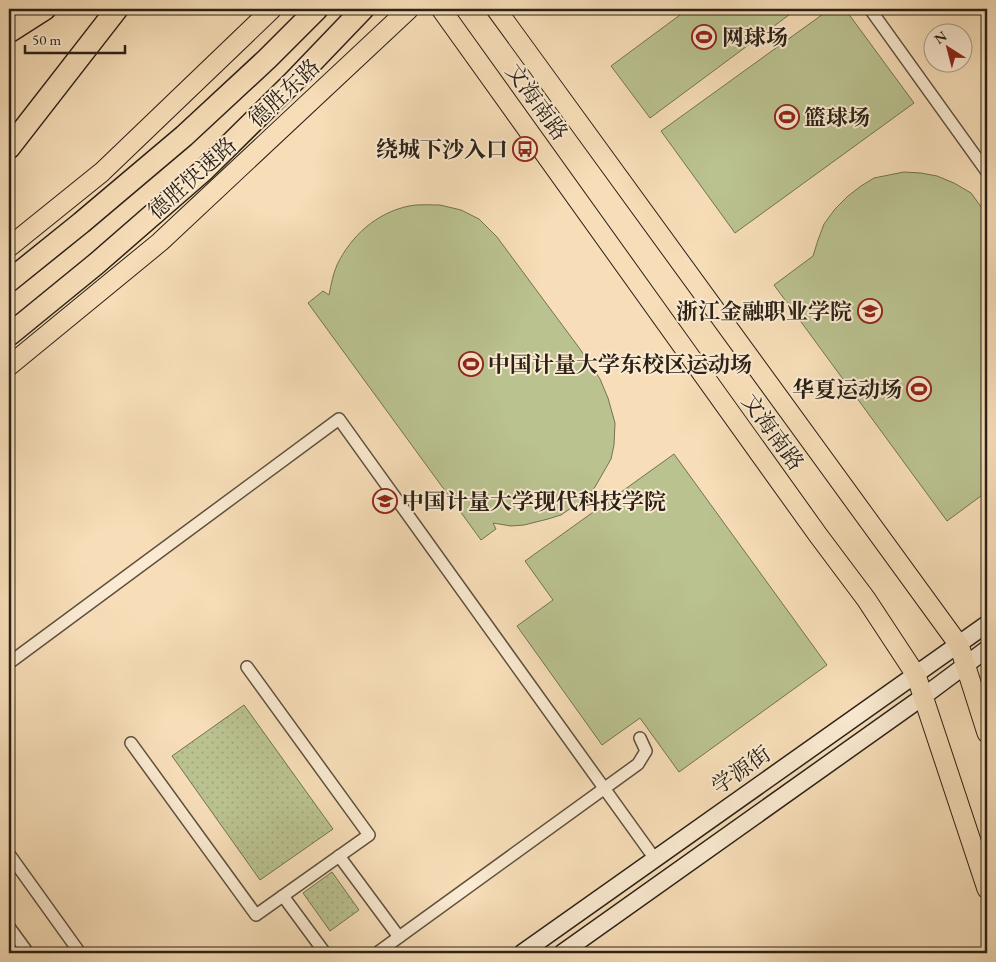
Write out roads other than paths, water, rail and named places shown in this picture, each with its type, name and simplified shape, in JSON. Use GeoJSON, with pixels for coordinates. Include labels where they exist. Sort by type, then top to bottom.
{"type":"FeatureCollection","features":[{"type":"Feature","properties":{"kind":"highway"},"geometry":{"type":"LineString","coordinates":[[9,32],[45,9]]}},
{"type":"Feature","properties":{"kind":"highway"},"geometry":{"type":"LineString","coordinates":[[9,148],[117,9]]}},
{"type":"Feature","properties":{"kind":"highway","name":"德胜快速路"},"geometry":{"type":"LineString","coordinates":[[9,281],[184,136],[267,59],[317,9]]}},
{"type":"Feature","properties":{"kind":"highway","name":"德胜快速路"},"geometry":{"type":"LineString","coordinates":[[9,335],[96,264],[204,170],[363,9]]}},
{"type":"Feature","properties":{"kind":"main road"},"geometry":{"type":"LineString","coordinates":[[9,247],[102,172],[272,9]]}},
{"type":"Feature","properties":{"kind":"main road","name":"德胜东路"},"geometry":{"type":"LineString","coordinates":[[9,366],[160,242],[409,9]]}},
{"type":"Feature","properties":{"kind":"main road","name":"文海南路"},"geometry":{"type":"LineString","coordinates":[[441,9],[818,535],[866,599],[916,675],[987,889]]}},
{"type":"Feature","properties":{"kind":"main road","name":"文海南路"},"geometry":{"type":"LineString","coordinates":[[496,9],[959,645],[987,734]]}},
{"type":"Feature","properties":{"kind":"main road","name":"学源街"},"geometry":{"type":"LineString","coordinates":[[522,953],[987,624]]}},
{"type":"Feature","properties":{"kind":"main road"},"geometry":{"type":"LineString","coordinates":[[562,953],[924,696],[987,649]]}},
{"type":"Feature","properties":{"kind":"street"},"geometry":{"type":"LineString","coordinates":[[870,9],[987,172]]}},
{"type":"Feature","properties":{"kind":"street"},"geometry":{"type":"LineString","coordinates":[[9,663],[339,420],[655,859]]}},
{"type":"Feature","properties":{"kind":"street"},"geometry":{"type":"LineString","coordinates":[[131,743],[256,915],[369,835],[247,667]]}},
{"type":"Feature","properties":{"kind":"street"},"geometry":{"type":"LineString","coordinates":[[377,953],[638,764],[646,751],[640,738]]}},
{"type":"Feature","properties":{"kind":"street"},"geometry":{"type":"LineString","coordinates":[[9,854],[80,953]]}},
{"type":"Feature","properties":{"kind":"street"},"geometry":{"type":"LineString","coordinates":[[339,856],[399,937]]}},
{"type":"Feature","properties":{"kind":"street"},"geometry":{"type":"LineString","coordinates":[[283,896],[325,953]]}},
{"type":"Feature","properties":{"kind":"street"},"geometry":{"type":"LineString","coordinates":[[9,927],[28,953]]}},
{"type":"Feature","properties":{"kind":"place","name":"网球场"},"geometry":{"type":"Point","coordinates":[704,37]}},
{"type":"Feature","properties":{"kind":"place","name":"篮球场"},"geometry":{"type":"Point","coordinates":[787,117]}},
{"type":"Feature","properties":{"kind":"place","name":"绕城下沙入口"},"geometry":{"type":"Point","coordinates":[525,149]}},
{"type":"Feature","properties":{"kind":"place","name":"浙江金融职业学院"},"geometry":{"type":"Point","coordinates":[870,311]}},
{"type":"Feature","properties":{"kind":"place","name":"中国计量大学东校区运动场"},"geometry":{"type":"Point","coordinates":[471,364]}},
{"type":"Feature","properties":{"kind":"place","name":"华夏运动场"},"geometry":{"type":"Point","coordinates":[919,389]}},
{"type":"Feature","properties":{"kind":"place","name":"中国计量大学现代科技学院"},"geometry":{"type":"Point","coordinates":[385,501]}}]}
